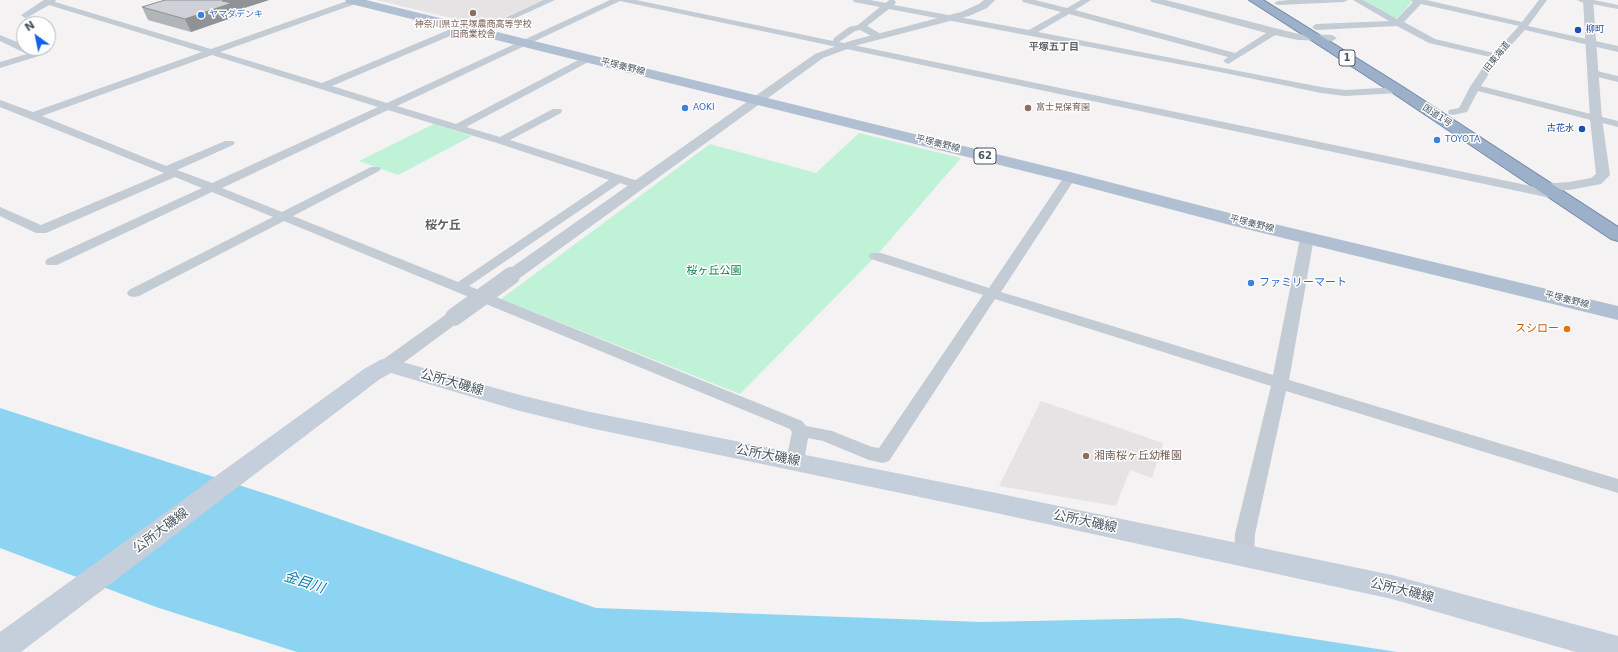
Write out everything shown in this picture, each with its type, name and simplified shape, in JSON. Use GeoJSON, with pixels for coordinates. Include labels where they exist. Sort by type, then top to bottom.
{"type":"FeatureCollection","features":[{"type":"Feature","properties":{"kind":"highway","name":"国道1号"},"geometry":{"type":"LineString","coordinates":[[1255,0],[1316,33],[1332,38],[1453,112],[1618,235]]}},
{"type":"Feature","properties":{"kind":"highway","name":"国道1号"},"geometry":{"type":"LineString","coordinates":[[1275,2],[1316,33],[1398,90],[1559,190],[1618,220]]}},
{"type":"Feature","properties":{"kind":"main road","name":"平塚秦野線"},"geometry":{"type":"LineString","coordinates":[[353,0],[461,28],[526,42],[1070,177],[1307,238],[1618,313]]}},
{"type":"Feature","properties":{"kind":"main road","name":"公所大磯線"},"geometry":{"type":"LineString","coordinates":[[0,650],[388,364],[520,403],[590,420],[795,461],[1392,587],[1618,650]]}},
{"type":"Feature","properties":{"kind":"street"},"geometry":{"type":"LineString","coordinates":[[33,116],[353,0]]}},
{"type":"Feature","properties":{"kind":"street"},"geometry":{"type":"LineString","coordinates":[[480,31],[551,0]]}},
{"type":"Feature","properties":{"kind":"street"},"geometry":{"type":"LineString","coordinates":[[52,262],[617,0]]}},
{"type":"Feature","properties":{"kind":"street"},"geometry":{"type":"LineString","coordinates":[[624,0],[1559,190],[1596,181],[1603,175],[1596,119],[1586,0],[1618,7]]}},
{"type":"Feature","properties":{"kind":"street"},"geometry":{"type":"LineString","coordinates":[[857,0],[1342,93],[1398,90]]}},
{"type":"Feature","properties":{"kind":"street"},"geometry":{"type":"LineString","coordinates":[[862,27],[862,25],[896,0]]}},
{"type":"Feature","properties":{"kind":"street"},"geometry":{"type":"LineString","coordinates":[[840,43],[878,36],[952,18],[982,6],[990,0]]}},
{"type":"Feature","properties":{"kind":"street"},"geometry":{"type":"LineString","coordinates":[[1026,0],[1236,56]]}},
{"type":"Feature","properties":{"kind":"street"},"geometry":{"type":"LineString","coordinates":[[1030,33],[1087,0]]}},
{"type":"Feature","properties":{"kind":"street"},"geometry":{"type":"LineString","coordinates":[[1154,0],[1274,32],[1316,33],[1398,23],[1418,0],[1618,49]]}},
{"type":"Feature","properties":{"kind":"street"},"geometry":{"type":"LineString","coordinates":[[1275,2],[1344,0]]}},
{"type":"Feature","properties":{"kind":"street"},"geometry":{"type":"LineString","coordinates":[[1357,0],[1432,41],[1496,56]]}},
{"type":"Feature","properties":{"kind":"street","name":"旧東海道"},"geometry":{"type":"LineString","coordinates":[[1453,112],[1462,110],[1475,87],[1496,56],[1524,26],[1543,0]]}},
{"type":"Feature","properties":{"kind":"street"},"geometry":{"type":"LineString","coordinates":[[25,15],[49,1],[210,53],[501,141],[637,185]]}},
{"type":"Feature","properties":{"kind":"street"},"geometry":{"type":"LineString","coordinates":[[388,364],[756,100],[840,43],[852,29],[862,27],[878,36]]}},
{"type":"Feature","properties":{"kind":"street"},"geometry":{"type":"LineString","coordinates":[[321,87],[461,28]]}},
{"type":"Feature","properties":{"kind":"street"},"geometry":{"type":"LineString","coordinates":[[1215,68],[1274,32]]}},
{"type":"Feature","properties":{"kind":"street"},"geometry":{"type":"LineString","coordinates":[[0,38],[36,54],[0,65]]}},
{"type":"Feature","properties":{"kind":"street"},"geometry":{"type":"LineString","coordinates":[[456,128],[590,58]]}},
{"type":"Feature","properties":{"kind":"street"},"geometry":{"type":"LineString","coordinates":[[1592,73],[1618,79]]}},
{"type":"Feature","properties":{"kind":"street"},"geometry":{"type":"LineString","coordinates":[[1475,87],[1618,124]]}},
{"type":"Feature","properties":{"kind":"street"},"geometry":{"type":"LineString","coordinates":[[0,103],[459,287],[796,425],[801,431],[826,435],[868,453],[883,456],[1070,177]]}},
{"type":"Feature","properties":{"kind":"street"},"geometry":{"type":"LineString","coordinates":[[501,141],[557,110]]}},
{"type":"Feature","properties":{"kind":"street"},"geometry":{"type":"LineString","coordinates":[[0,211],[41,230],[229,143]]}},
{"type":"Feature","properties":{"kind":"street"},"geometry":{"type":"LineString","coordinates":[[134,293],[375,169]]}},
{"type":"Feature","properties":{"kind":"street"},"geometry":{"type":"LineString","coordinates":[[459,287],[618,179]]}},
{"type":"Feature","properties":{"kind":"street"},"geometry":{"type":"LineString","coordinates":[[1244,556],[1245,534],[1280,383],[1307,238]]}},
{"type":"Feature","properties":{"kind":"street"},"geometry":{"type":"LineString","coordinates":[[876,256],[1077,321],[1618,486]]}},
{"type":"Feature","properties":{"kind":"street"},"geometry":{"type":"LineString","coordinates":[[795,461],[801,431]]}},
{"type":"Feature","properties":{"kind":"shaded area","name":"神奈川県立平塚農商高等学校 旧商業校舎"},"geometry":{"type":"Polygon","coordinates":[[[377,0],[545,0],[484,26],[377,0]]]}},
{"type":"Feature","properties":{"kind":"shaded area","name":"湘南桜ヶ丘幼稚園"},"geometry":{"type":"Polygon","coordinates":[[[1041,401],[1163,443],[1152,478],[1130,470],[1116,506],[999,486],[1041,401]]]}},
{"type":"Feature","properties":{"kind":"green space"},"geometry":{"type":"Polygon","coordinates":[[[1362,0],[1412,1],[1398,18],[1394,18],[1362,0]]]}},
{"type":"Feature","properties":{"kind":"green space"},"geometry":{"type":"Polygon","coordinates":[[[434,124],[472,136],[398,175],[359,161],[434,124]]]}},
{"type":"Feature","properties":{"kind":"green space","name":"桜ヶ丘公園"},"geometry":{"type":"Polygon","coordinates":[[[859,133],[961,158],[876,256],[740,394],[501,299],[710,144],[816,173],[859,133]]]}},
{"type":"Feature","properties":{"kind":"water","name":"金目川"},"geometry":{"type":"Polygon","coordinates":[[[0,408],[279,498],[596,608],[981,622],[1179,618],[1397,652],[297,652],[156,607],[0,548],[0,408]]]}},
{"type":"Feature","properties":{"kind":"building"},"geometry":{"type":"Polygon","coordinates":[[[165,0],[225,0],[222,1],[232,3],[185,19],[142,7],[165,0]]]}},
{"type":"Feature","properties":{"kind":"place","name":"神奈川県立平塚農商高等学校 旧商業校舎"},"geometry":{"type":"Point","coordinates":[473,13]}},
{"type":"Feature","properties":{"kind":"place","name":"ヤマダデンキ"},"geometry":{"type":"Point","coordinates":[201,15]}},
{"type":"Feature","properties":{"kind":"place","name":"柳町"},"geometry":{"type":"Point","coordinates":[1578,30]}},
{"type":"Feature","properties":{"kind":"place","name":"AOKI"},"geometry":{"type":"Point","coordinates":[685,108]}},
{"type":"Feature","properties":{"kind":"place","name":"富士見保育園"},"geometry":{"type":"Point","coordinates":[1028,108]}},
{"type":"Feature","properties":{"kind":"place","name":"古花水"},"geometry":{"type":"Point","coordinates":[1582,129]}},
{"type":"Feature","properties":{"kind":"place","name":"TOYOTA"},"geometry":{"type":"Point","coordinates":[1437,140]}},
{"type":"Feature","properties":{"kind":"place","name":"ファミリーマート"},"geometry":{"type":"Point","coordinates":[1251,283]}},
{"type":"Feature","properties":{"kind":"place","name":"スシロー"},"geometry":{"type":"Point","coordinates":[1567,329]}},
{"type":"Feature","properties":{"kind":"place","name":"湘南桜ヶ丘幼稚園"},"geometry":{"type":"Point","coordinates":[1086,456]}},
{"type":"Feature","properties":{"kind":"district","name":"平塚五丁目"},"geometry":{"type":"Point","coordinates":[1054,47]}},
{"type":"Feature","properties":{"kind":"district","name":"桜ケ丘"},"geometry":{"type":"Point","coordinates":[443,226]}}]}
